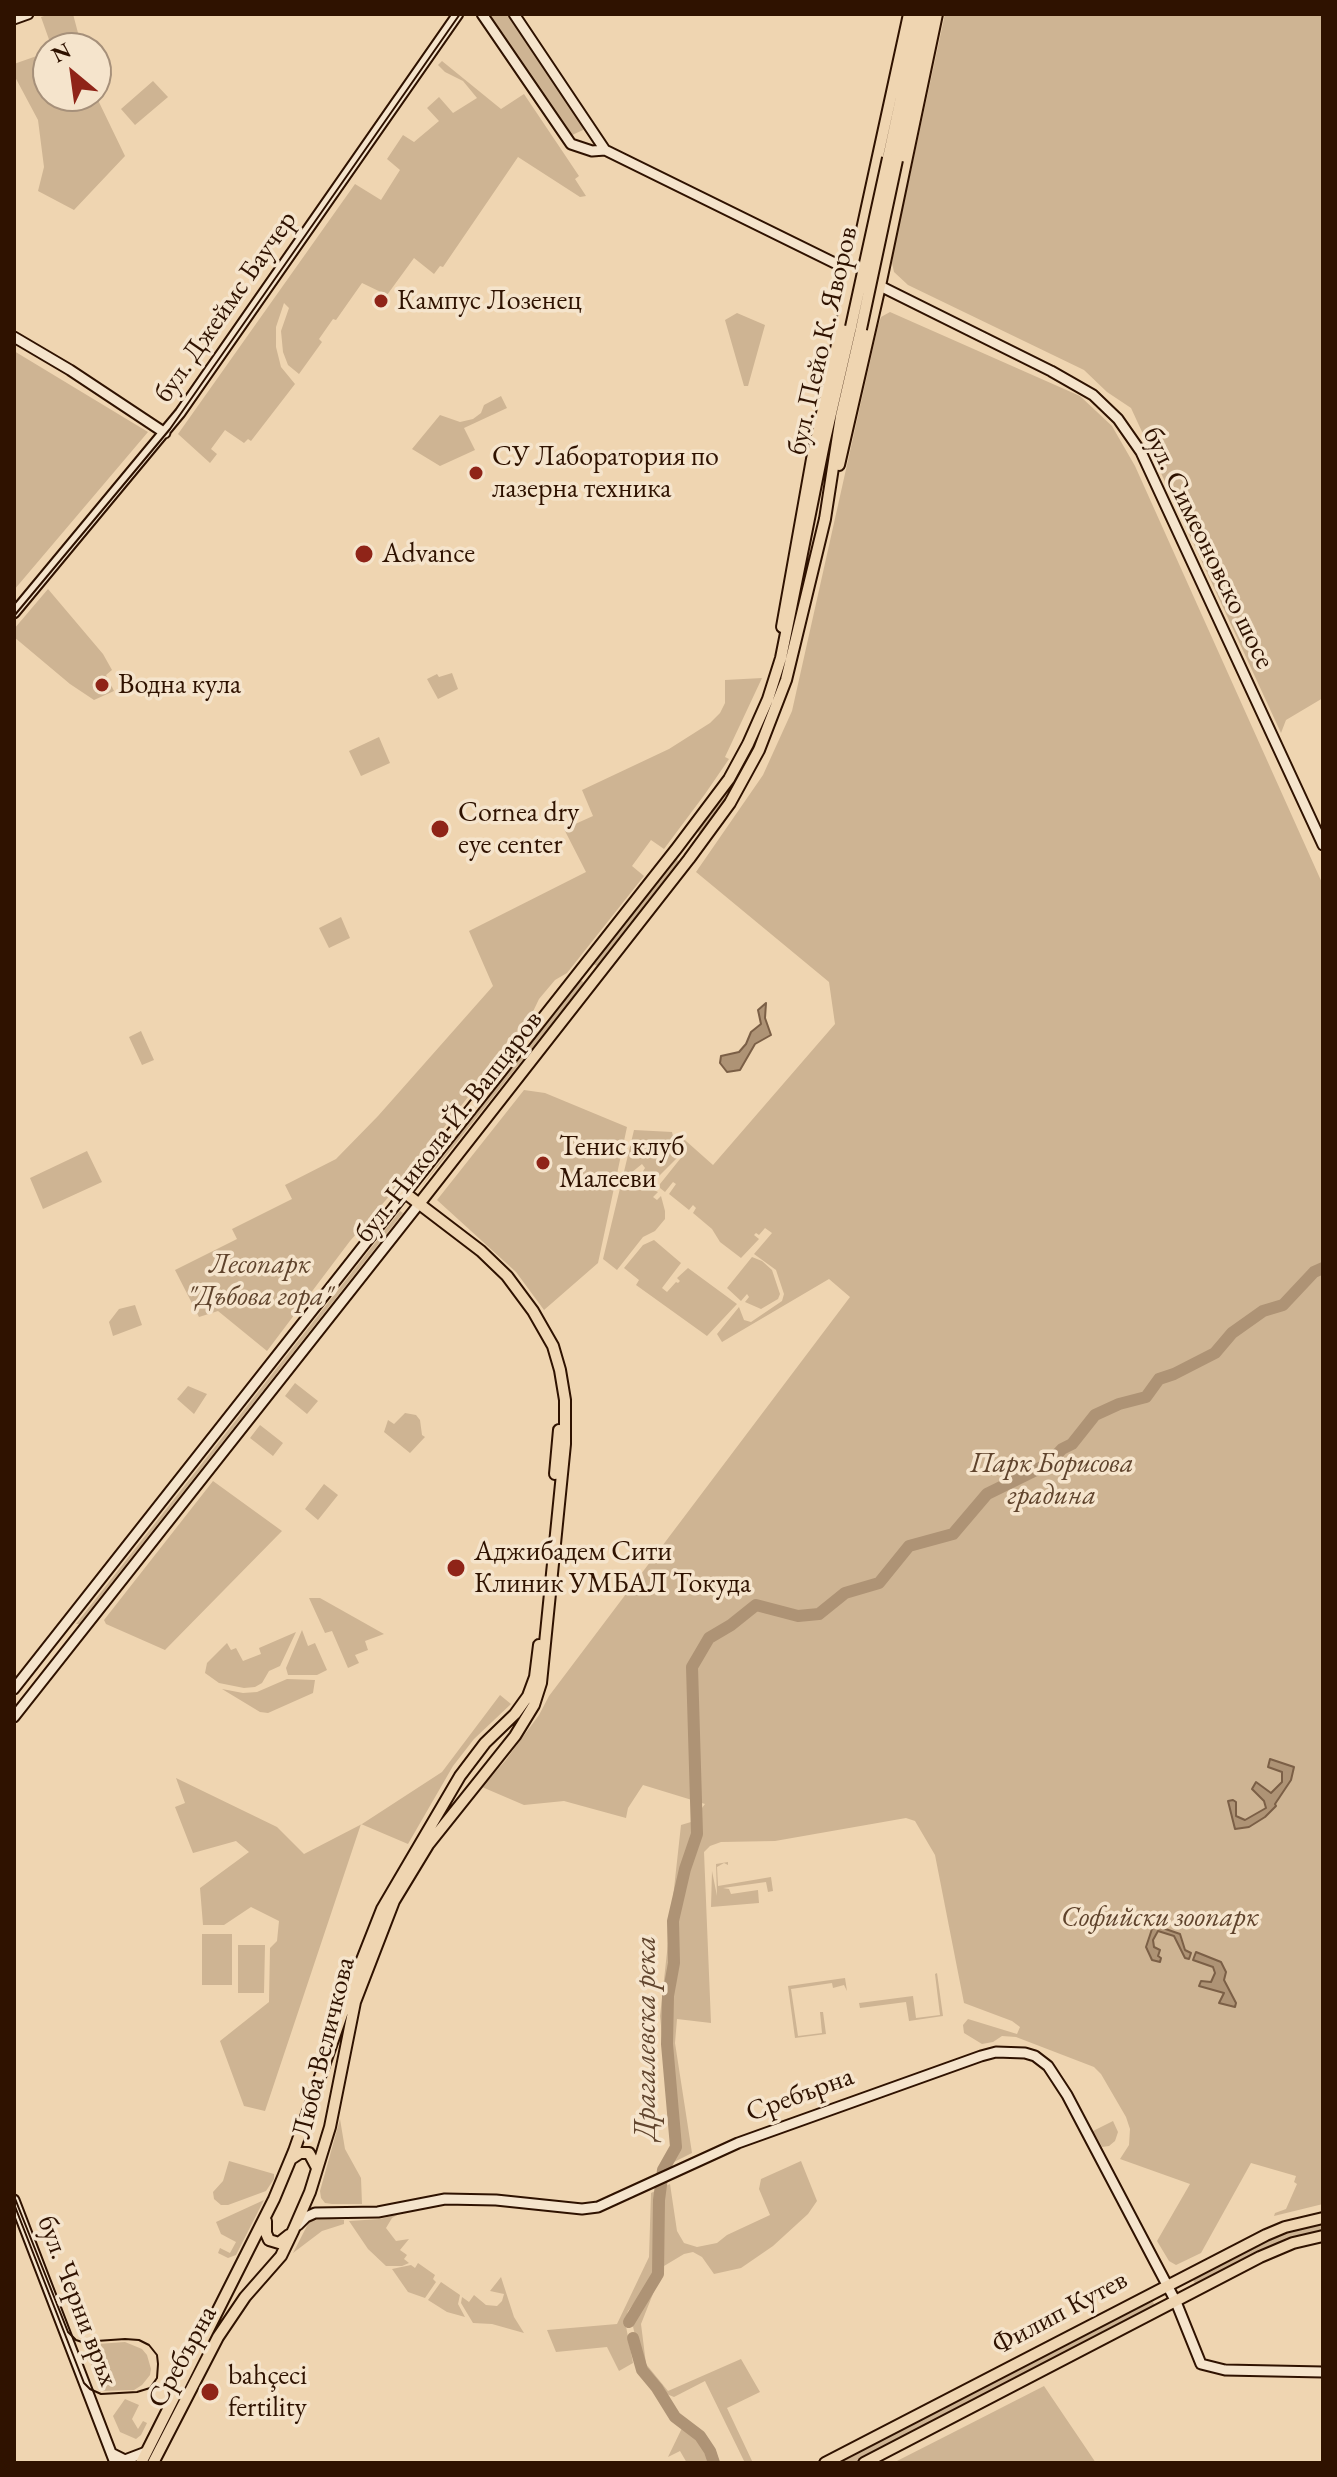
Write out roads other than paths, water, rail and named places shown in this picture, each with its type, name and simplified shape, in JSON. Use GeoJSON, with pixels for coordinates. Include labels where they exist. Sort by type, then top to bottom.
{"type":"FeatureCollection","features":[{"type":"Feature","properties":{"kind":"main road"},"geometry":{"type":"LineString","coordinates":[[786,657],[782,619],[802,510],[910,14]]}},
{"type":"Feature","properties":{"kind":"main road","name":"бул. Пейо К. Яворов"},"geometry":{"type":"LineString","coordinates":[[775,679],[786,657],[825,519],[856,328],[893,159],[919,14]]}},
{"type":"Feature","properties":{"kind":"main road"},"geometry":{"type":"LineString","coordinates":[[825,519],[880,286],[929,51],[933,14]]}},
{"type":"Feature","properties":{"kind":"main road","name":"бул. Пейо К. Яворов"},"geometry":{"type":"LineString","coordinates":[[893,159],[933,14]]}},
{"type":"Feature","properties":{"kind":"main road","name":"бул. Пейо К. Яворов"},"geometry":{"type":"LineString","coordinates":[[786,657],[824,444],[856,328]]}},
{"type":"Feature","properties":{"kind":"main road","name":"бул. Никола Й. Вапцаров"},"geometry":{"type":"LineString","coordinates":[[419,1204],[655,904],[730,803],[771,724],[786,657]]}},
{"type":"Feature","properties":{"kind":"main road","name":"бул. Никола Й. Вапцаров"},"geometry":{"type":"LineString","coordinates":[[405,1193],[722,789],[748,744],[775,679]]}},
{"type":"Feature","properties":{"kind":"main road"},"geometry":{"type":"LineString","coordinates":[[405,1193],[500,1269],[527,1302],[542,1330]]}},
{"type":"Feature","properties":{"kind":"main road","name":"Люба Величкова"},"geometry":{"type":"LineString","coordinates":[[293,2231],[310,2192],[330,2127],[355,2002],[394,1901],[428,1845],[515,1736],[534,1705],[541,1683],[565,1423],[562,1380],[553,1346],[542,1330]]}},
{"type":"Feature","properties":{"kind":"main road","name":"Люба Величкова"},"geometry":{"type":"LineString","coordinates":[[291,2159],[382,1909],[403,1869],[473,1757],[522,1705],[535,1677],[558,1439],[557,1393],[542,1330]]}},
{"type":"Feature","properties":{"kind":"main road"},"geometry":{"type":"LineString","coordinates":[[503,1726],[514,1726],[515,1736]]}},
{"type":"Feature","properties":{"kind":"main road"},"geometry":{"type":"LineString","coordinates":[[473,1757],[472,1762],[477,1770],[484,1772],[489,1769]]}},
{"type":"Feature","properties":{"kind":"main road"},"geometry":{"type":"LineString","coordinates":[[291,2159],[300,2153],[309,2153],[317,2168]]}},
{"type":"Feature","properties":{"kind":"main road","name":"Сребърна"},"geometry":{"type":"LineString","coordinates":[[141,2463],[267,2215],[291,2159]]}},
{"type":"Feature","properties":{"kind":"main road"},"geometry":{"type":"LineString","coordinates":[[267,2215],[266,2233],[273,2243],[282,2242],[293,2231]]}},
{"type":"Feature","properties":{"kind":"main road","name":"Филип Кутев"},"geometry":{"type":"LineString","coordinates":[[825,2463],[1266,2235],[1323,2218]]}},
{"type":"Feature","properties":{"kind":"main road","name":"Сребърна"},"geometry":{"type":"LineString","coordinates":[[153,2463],[218,2337],[245,2297],[281,2256],[293,2231]]}},
{"type":"Feature","properties":{"kind":"main road","name":"Филип Кутев"},"geometry":{"type":"LineString","coordinates":[[864,2463],[1278,2249],[1323,2236]]}},
{"type":"Feature","properties":{"kind":"street"},"geometry":{"type":"LineString","coordinates":[[14,19],[28,14]]}},
{"type":"Feature","properties":{"kind":"street","name":"бул. Джеймс Баучер"},"geometry":{"type":"LineString","coordinates":[[14,613],[165,433],[458,14]]}},
{"type":"Feature","properties":{"kind":"street","name":"бул. Симеоновско шосе"},"geometry":{"type":"LineString","coordinates":[[482,14],[571,144],[592,151],[605,150],[853,271],[1051,371],[1093,395],[1118,419],[1141,452],[1323,844]]}},
{"type":"Feature","properties":{"kind":"street"},"geometry":{"type":"LineString","coordinates":[[514,14],[605,150]]}},
{"type":"Feature","properties":{"kind":"street"},"geometry":{"type":"LineString","coordinates":[[14,337],[165,433]]}},
{"type":"Feature","properties":{"kind":"street","name":"бул. Никола Й. Вапцаров"},"geometry":{"type":"LineString","coordinates":[[14,1689],[405,1193]]}},
{"type":"Feature","properties":{"kind":"street","name":"бул. Никола Й. Вапцаров"},"geometry":{"type":"LineString","coordinates":[[14,1717],[419,1204]]}},
{"type":"Feature","properties":{"kind":"street"},"geometry":{"type":"LineString","coordinates":[[63,1628],[76,1638]]}},
{"type":"Feature","properties":{"kind":"street","name":"Сребърна"},"geometry":{"type":"LineString","coordinates":[[293,2231],[306,2217],[324,2212],[355,2214],[437,2200],[465,2198],[582,2209],[611,2203],[738,2143],[981,2056],[1006,2051],[1025,2053],[1048,2066],[1062,2086],[1176,2302],[1198,2359],[1207,2367],[1225,2370],[1323,2372]]}},
{"type":"Feature","properties":{"kind":"street"},"geometry":{"type":"LineString","coordinates":[[310,2192],[314,2204],[324,2212]]}},
{"type":"Feature","properties":{"kind":"street","name":"бул. Черни връх"},"geometry":{"type":"LineString","coordinates":[[14,2200],[114,2458]]}},
{"type":"Feature","properties":{"kind":"street"},"geometry":{"type":"LineString","coordinates":[[114,2458],[125,2460],[146,2452]]}},
{"type":"Feature","properties":{"kind":"waterway","name":"Драгалевска река"},"geometry":{"type":"LineString","coordinates":[[629,2322],[658,2274],[659,2200],[663,2170],[676,2147],[667,2044],[668,1996],[674,1963],[673,1921],[697,1834],[692,1667],[709,1638],[756,1605],[798,1616],[819,1614],[845,1593],[879,1583],[909,1546],[953,1534],[987,1494],[1048,1464],[1062,1449],[1072,1444],[1095,1415],[1146,1397],[1159,1379],[1215,1353],[1232,1333],[1263,1311],[1283,1305],[1314,1272],[1323,1268]]}},
{"type":"Feature","properties":{"kind":"waterway","name":"Драгалевска река"},"geometry":{"type":"LineString","coordinates":[[633,2338],[642,2370],[675,2417],[700,2436],[714,2463]]}},
{"type":"Feature","properties":{"kind":"tram line"},"geometry":{"type":"LineString","coordinates":[[14,616],[170,429],[460,14]]}},
{"type":"Feature","properties":{"kind":"tram line"},"geometry":{"type":"LineString","coordinates":[[14,2196],[68,2332],[82,2342],[125,2339],[139,2340],[149,2345],[157,2355],[158,2364],[157,2378],[150,2388],[101,2394],[84,2383],[14,2204]]}},
{"type":"Feature","properties":{"kind":"place","name":"Кампус Лозенец"},"geometry":{"type":"Point","coordinates":[381,301]}},
{"type":"Feature","properties":{"kind":"place","name":"СУ Лаборатория по лазерна техника"},"geometry":{"type":"Point","coordinates":[476,473]}},
{"type":"Feature","properties":{"kind":"place","name":"Advance"},"geometry":{"type":"Point","coordinates":[364,554]}},
{"type":"Feature","properties":{"kind":"place","name":"Водна кула"},"geometry":{"type":"Point","coordinates":[102,685]}},
{"type":"Feature","properties":{"kind":"place","name":"Cornea dry eye center"},"geometry":{"type":"Point","coordinates":[440,829]}},
{"type":"Feature","properties":{"kind":"place","name":"Тенис клуб Малееви"},"geometry":{"type":"Point","coordinates":[543,1163]}},
{"type":"Feature","properties":{"kind":"place","name":"Аджибадем Сити Клиник УМБАЛ Токуда"},"geometry":{"type":"Point","coordinates":[456,1568]}},
{"type":"Feature","properties":{"kind":"place","name":"bahçeci fertility"},"geometry":{"type":"Point","coordinates":[210,2392]}},
{"type":"Feature","properties":{"kind":"park label","name":"Лесопарк \"Дъбова гора\""},"geometry":{"type":"Point","coordinates":[260,1281]}},
{"type":"Feature","properties":{"kind":"park label","name":"Парк Борисова градина"},"geometry":{"type":"Point","coordinates":[1052,1480]}},
{"type":"Feature","properties":{"kind":"park label","name":"Софийски зоопарк"},"geometry":{"type":"Point","coordinates":[1160,1918]}}]}
